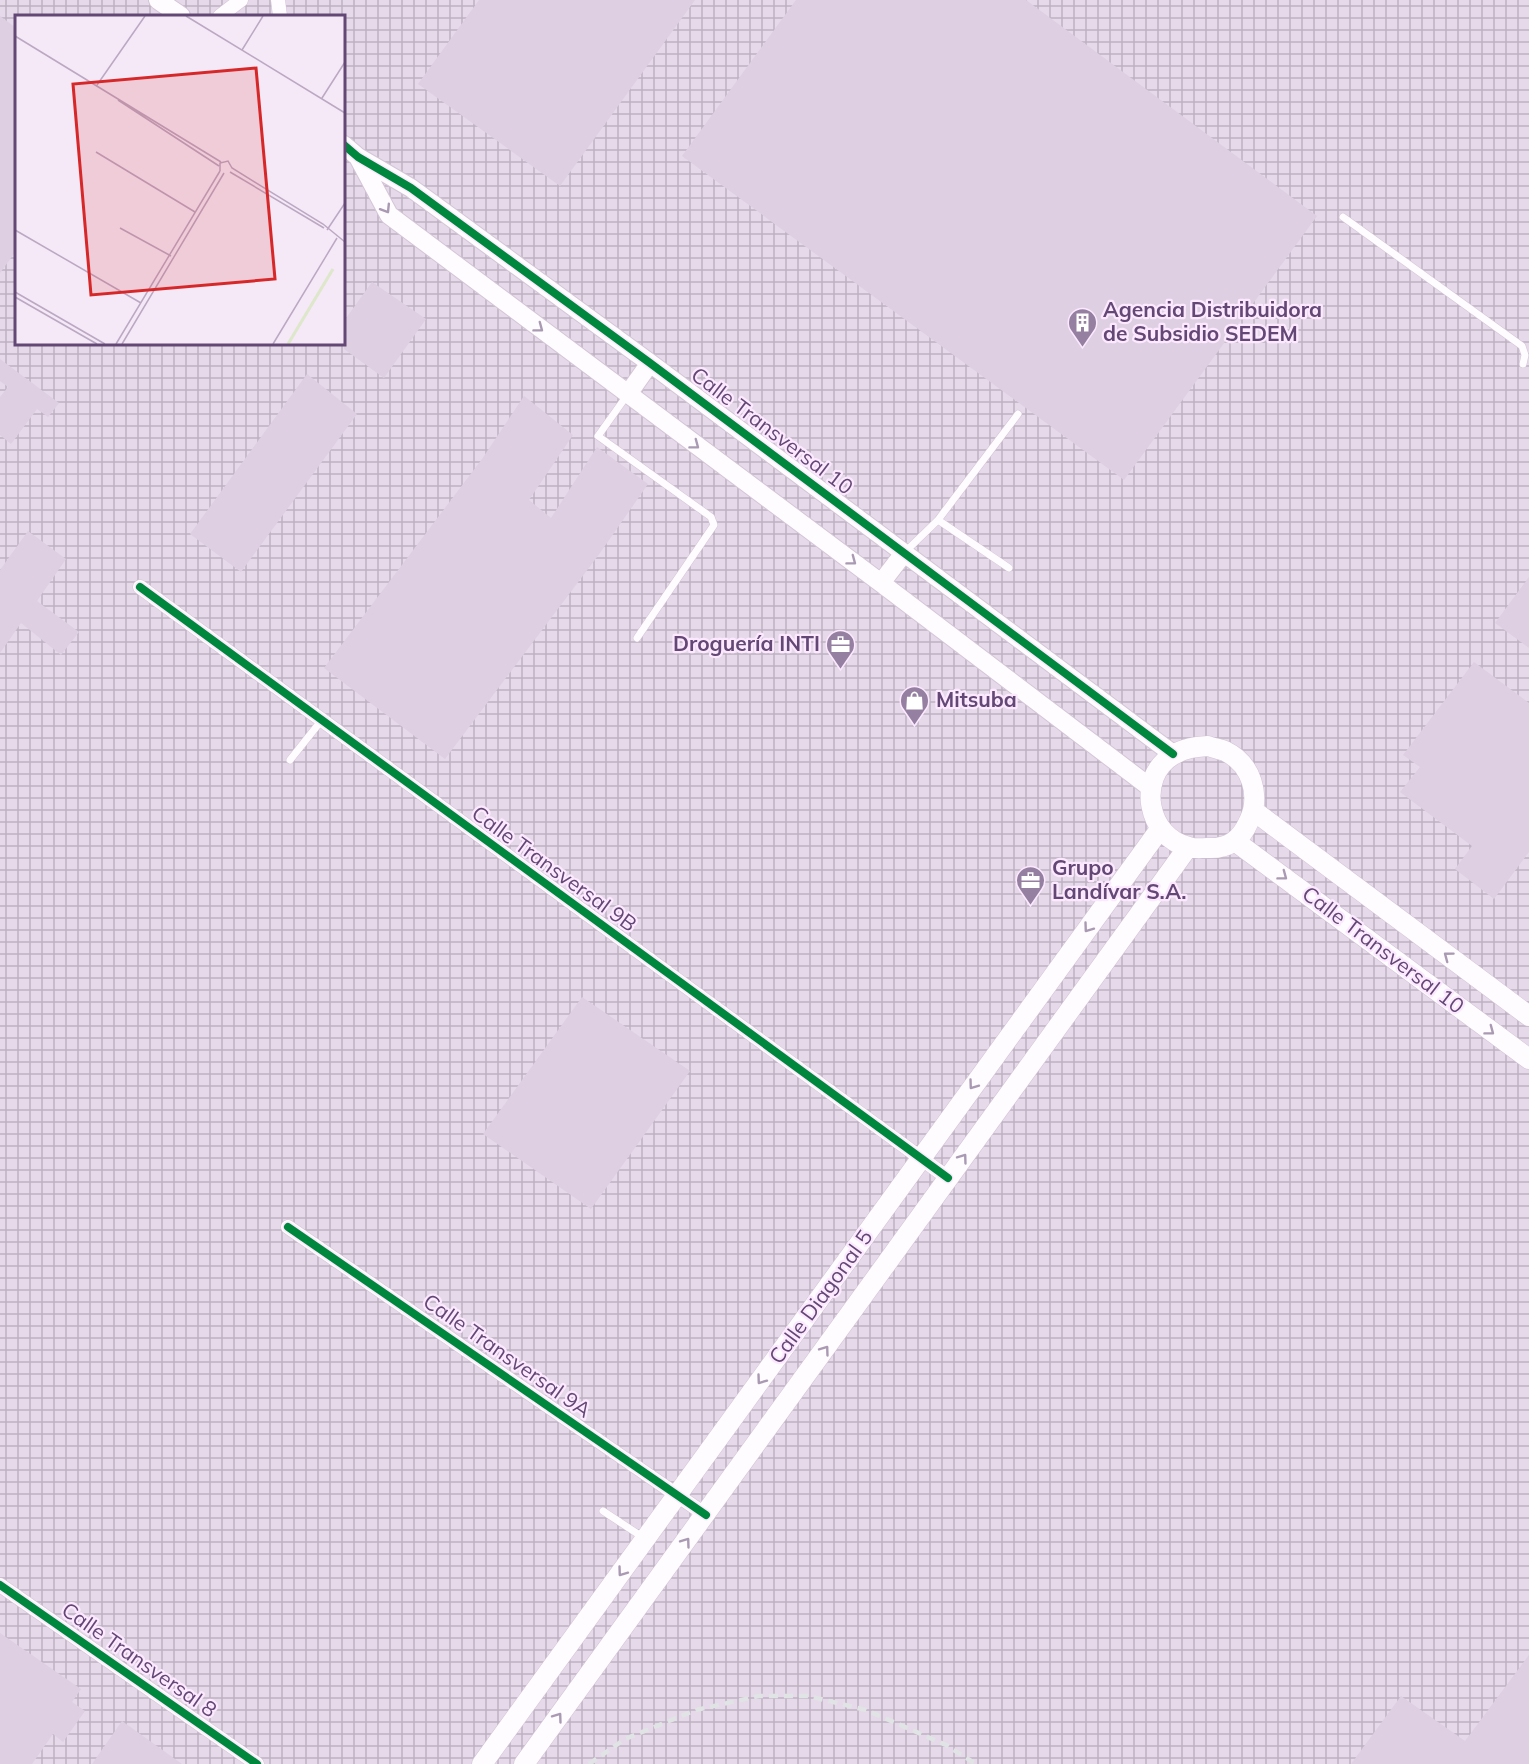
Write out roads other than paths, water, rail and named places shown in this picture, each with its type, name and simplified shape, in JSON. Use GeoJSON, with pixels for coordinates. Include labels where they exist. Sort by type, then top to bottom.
{"type":"FeatureCollection","features":[{"type":"Feature","properties":{"kind":"main road"},"geometry":{"type":"LineString","coordinates":[[1208,746],[1225,751],[1240,761],[1250,776],[1255,794],[1254,811],[1247,827],[1236,842],[1215,849],[1188,848],[1160,829],[1151,813],[1151,788],[1157,771],[1173,754],[1190,747],[1208,746]]}},
{"type":"Feature","properties":{"kind":"main road","name":"Calle Transversal 10"},"geometry":{"type":"LineString","coordinates":[[1254,811],[1529,1016]]}},
{"type":"Feature","properties":{"kind":"main road","name":"Calle Diagonal 5"},"geometry":{"type":"LineString","coordinates":[[482,1764],[1160,829]]}},
{"type":"Feature","properties":{"kind":"main road","name":"Calle Transversal 10"},"geometry":{"type":"LineString","coordinates":[[1236,842],[1529,1059]]}},
{"type":"Feature","properties":{"kind":"main road","name":"Calle Diagonal 5"},"geometry":{"type":"LineString","coordinates":[[524,1764],[1188,848]]}},
{"type":"Feature","properties":{"kind":"street"},"geometry":{"type":"LineString","coordinates":[[158,0],[180,15]]}},
{"type":"Feature","properties":{"kind":"street"},"geometry":{"type":"LineString","coordinates":[[221,15],[241,0]]}},
{"type":"Feature","properties":{"kind":"street"},"geometry":{"type":"LineString","coordinates":[[279,0],[280,15]]}},
{"type":"Feature","properties":{"kind":"street","name":"Calle Transversal 10"},"geometry":{"type":"LineString","coordinates":[[345,146],[358,157],[411,188],[650,363],[1173,754]]}},
{"type":"Feature","properties":{"kind":"street","name":"Calle Transversal 10"},"geometry":{"type":"LineString","coordinates":[[358,157],[388,215],[882,583],[1151,788]]}},
{"type":"Feature","properties":{"kind":"street"},"geometry":{"type":"LineString","coordinates":[[628,394],[650,363]]}},
{"type":"Feature","properties":{"kind":"street"},"geometry":{"type":"LineString","coordinates":[[882,583],[904,553]]}},
{"type":"Feature","properties":{"kind":"street","name":"Calle Transversal 9B"},"geometry":{"type":"LineString","coordinates":[[140,587],[948,1178]]}},
{"type":"Feature","properties":{"kind":"street","name":"Calle Transversal 9A"},"geometry":{"type":"LineString","coordinates":[[288,1227],[706,1515]]}},
{"type":"Feature","properties":{"kind":"street","name":"Calle Transversal 8"},"geometry":{"type":"LineString","coordinates":[[0,1585],[257,1764]]}},
{"type":"Feature","properties":{"kind":"lane"},"geometry":{"type":"LineString","coordinates":[[1343,217],[1522,346],[1525,355],[1523,364]]}},
{"type":"Feature","properties":{"kind":"lane"},"geometry":{"type":"LineString","coordinates":[[628,394],[598,436],[711,517],[714,525],[637,638]]}},
{"type":"Feature","properties":{"kind":"lane"},"geometry":{"type":"LineString","coordinates":[[904,553],[938,520],[1018,414]]}},
{"type":"Feature","properties":{"kind":"lane"},"geometry":{"type":"LineString","coordinates":[[938,520],[1009,568]]}},
{"type":"Feature","properties":{"kind":"lane"},"geometry":{"type":"LineString","coordinates":[[290,760],[321,721]]}},
{"type":"Feature","properties":{"kind":"lane"},"geometry":{"type":"LineString","coordinates":[[603,1511],[646,1539]]}},
{"type":"Feature","properties":{"kind":"railway"},"geometry":{"type":"LineString","coordinates":[[589,1764],[625,1739],[696,1710],[759,1696],[808,1696],[866,1710],[946,1745],[976,1764]]}},
{"type":"Feature","properties":{"kind":"place","name":"Agencia Distribuidora de Subsidio SEDEM"},"geometry":{"type":"Point","coordinates":[1082,348]}},
{"type":"Feature","properties":{"kind":"place","name":"Droguería INTI"},"geometry":{"type":"Point","coordinates":[841,670]}},
{"type":"Feature","properties":{"kind":"place","name":"Mitsuba"},"geometry":{"type":"Point","coordinates":[915,726]}},
{"type":"Feature","properties":{"kind":"place","name":"Grupo Landívar S.A."},"geometry":{"type":"Point","coordinates":[1031,906]}}]}
